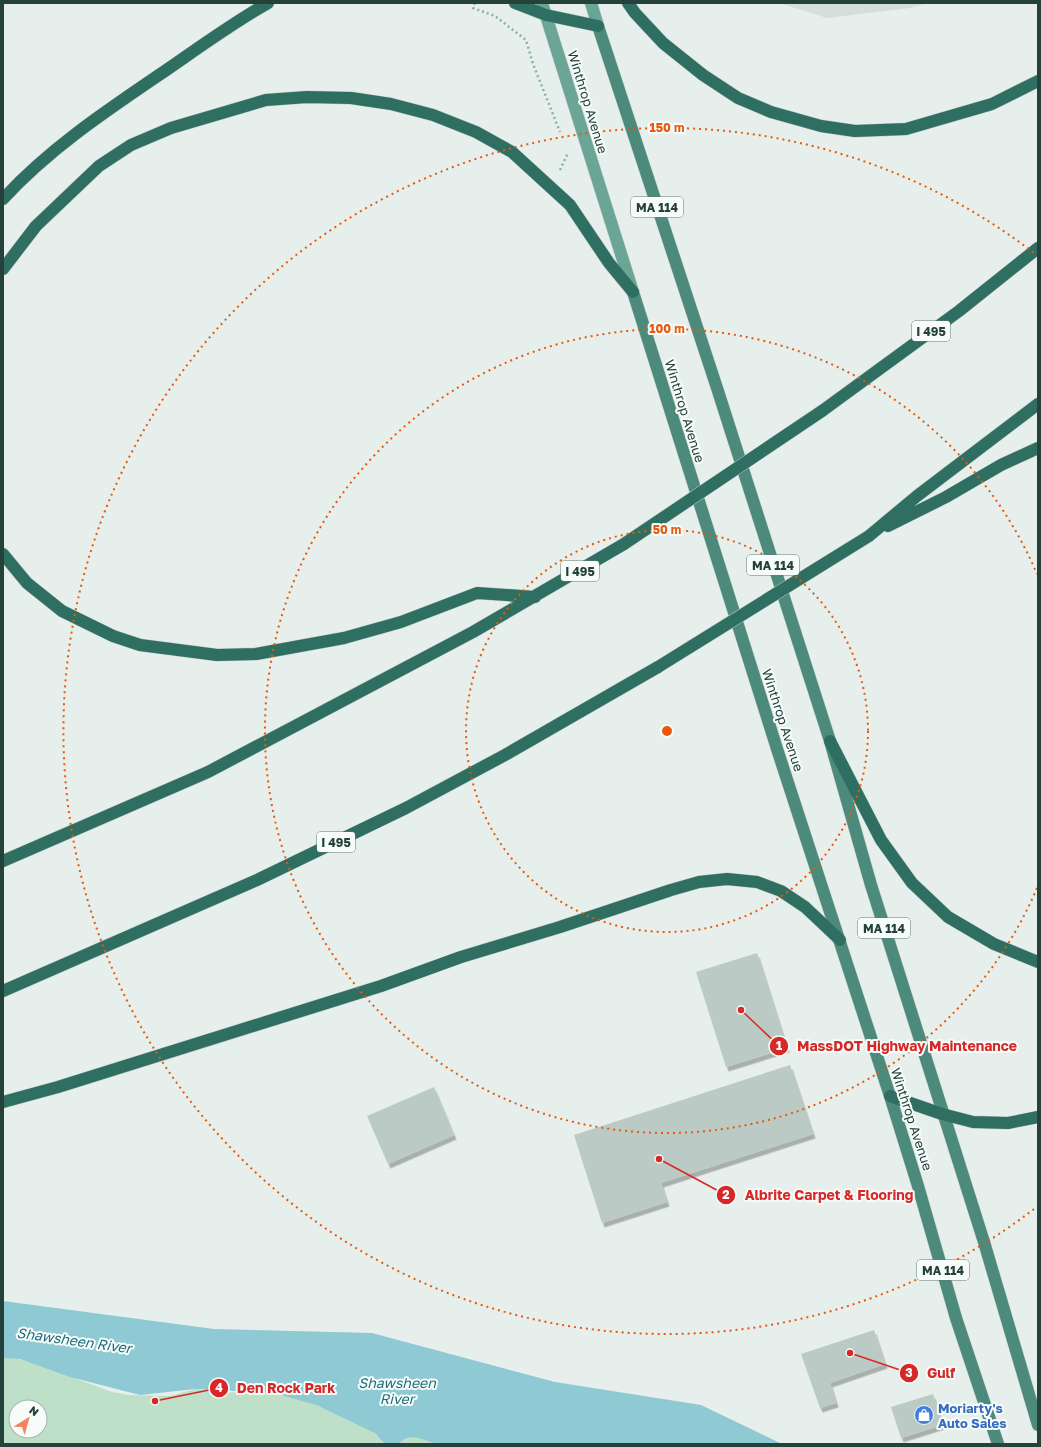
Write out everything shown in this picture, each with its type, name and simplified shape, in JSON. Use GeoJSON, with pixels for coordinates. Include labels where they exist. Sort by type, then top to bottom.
{"type":"FeatureCollection","features":[{"type":"Feature","properties":{"kind":"highway"},"geometry":{"type":"LineString","coordinates":[[3,199],[22,178],[57,148],[215,35],[268,3]]}},
{"type":"Feature","properties":{"kind":"highway"},"geometry":{"type":"LineString","coordinates":[[515,3],[544,9],[598,26]]}},
{"type":"Feature","properties":{"kind":"highway"},"geometry":{"type":"LineString","coordinates":[[628,3],[635,13],[663,43],[703,75],[738,98],[771,112],[821,126],[855,131],[906,129],[992,104],[1038,81]]}},
{"type":"Feature","properties":{"kind":"highway","name":"MA 114"},"geometry":{"type":"LineString","coordinates":[[598,26],[717,388],[830,740],[871,885],[942,1114],[984,1242],[1038,1425]]}},
{"type":"Feature","properties":{"kind":"highway"},"geometry":{"type":"LineString","coordinates":[[3,269],[36,226],[100,166],[131,145],[171,128],[266,100],[307,97],[351,98],[391,104],[433,115],[476,132],[512,152],[570,205],[609,263],[633,292]]}},
{"type":"Feature","properties":{"kind":"highway","name":"I 495"},"geometry":{"type":"LineString","coordinates":[[3,861],[208,772],[466,636],[535,597],[624,544],[822,411],[959,311],[1038,248]]}},
{"type":"Feature","properties":{"kind":"highway","name":"Winthrop Avenue"},"geometry":{"type":"LineString","coordinates":[[633,292],[778,752],[890,1096],[956,1318],[998,1444]]}},
{"type":"Feature","properties":{"kind":"highway","name":"I 495"},"geometry":{"type":"LineString","coordinates":[[3,992],[257,880],[406,808],[512,751],[658,667],[869,536],[917,496],[1038,404]]}},
{"type":"Feature","properties":{"kind":"highway"},"geometry":{"type":"LineString","coordinates":[[869,536],[946,497],[1001,465],[1038,448]]}},
{"type":"Feature","properties":{"kind":"highway"},"geometry":{"type":"LineString","coordinates":[[3,554],[27,583],[62,611],[107,632],[140,645],[217,655],[256,654],[344,638],[401,622],[477,593],[535,597]]}},
{"type":"Feature","properties":{"kind":"highway"},"geometry":{"type":"LineString","coordinates":[[830,740],[882,840],[912,883],[948,916],[994,944],[1038,962]]}},
{"type":"Feature","properties":{"kind":"highway"},"geometry":{"type":"LineString","coordinates":[[3,1102],[58,1087],[381,986],[461,957],[699,882],[727,879],[757,882],[781,891],[805,907],[840,940]]}},
{"type":"Feature","properties":{"kind":"highway"},"geometry":{"type":"LineString","coordinates":[[890,1096],[942,1114],[973,1122],[1008,1123],[1038,1117]]}},
{"type":"Feature","properties":{"kind":"main road","name":"MA 114"},"geometry":{"type":"LineString","coordinates":[[591,3],[598,26]]}},
{"type":"Feature","properties":{"kind":"main road","name":"Winthrop Avenue"},"geometry":{"type":"LineString","coordinates":[[544,9],[633,292]]}},
{"type":"Feature","properties":{"kind":"path"},"geometry":{"type":"LineString","coordinates":[[475,3],[473,8],[495,16],[526,40],[533,64],[560,133]]}},
{"type":"Feature","properties":{"kind":"path"},"geometry":{"type":"LineString","coordinates":[[560,170],[568,154],[566,147]]}},
{"type":"Feature","properties":{"kind":"shaded area"},"geometry":{"type":"Polygon","coordinates":[[[779,3],[928,3],[910,8],[827,18],[779,3]]]}},
{"type":"Feature","properties":{"kind":"green space"},"geometry":{"type":"Polygon","coordinates":[[[11,1357],[58,1370],[69,1376],[112,1392],[129,1395],[170,1396],[195,1389],[223,1393],[251,1391],[293,1397],[309,1402],[370,1429],[380,1437],[385,1444],[3,1444],[3,1358],[11,1357]]]}},
{"type":"Feature","properties":{"kind":"green space"},"geometry":{"type":"Polygon","coordinates":[[[410,1436],[437,1444],[399,1444],[405,1438],[410,1436]]]}},
{"type":"Feature","properties":{"kind":"water","name":"Shawsheen River"},"geometry":{"type":"Polygon","coordinates":[[[3,1301],[214,1329],[372,1333],[555,1382],[701,1405],[782,1444],[438,1444],[413,1437],[404,1440],[399,1444],[385,1444],[375,1433],[316,1405],[274,1393],[195,1389],[140,1395],[70,1377],[20,1359],[3,1358],[3,1301]]]}},
{"type":"Feature","properties":{"kind":"building"},"geometry":{"type":"Polygon","coordinates":[[[757,953],[787,1048],[726,1067],[696,972],[757,953]]]}},
{"type":"Feature","properties":{"kind":"building"},"geometry":{"type":"Polygon","coordinates":[[[790,1065],[813,1134],[661,1183],[667,1202],[602,1223],[574,1135],[790,1065]]]}},
{"type":"Feature","properties":{"kind":"building"},"geometry":{"type":"Polygon","coordinates":[[[434,1087],[454,1135],[388,1164],[367,1116],[434,1087]]]}},
{"type":"Feature","properties":{"kind":"building"},"geometry":{"type":"Polygon","coordinates":[[[874,1330],[885,1364],[830,1383],[836,1403],[820,1408],[801,1354],[874,1330]]]}},
{"type":"Feature","properties":{"kind":"building"},"geometry":{"type":"Polygon","coordinates":[[[933,1394],[942,1425],[901,1438],[891,1407],[933,1394]]]}},
{"type":"Feature","properties":{"kind":"place","name":"MassDOT Highway Maintenance"},"geometry":{"type":"Point","coordinates":[741,1010]}},
{"type":"Feature","properties":{"kind":"place","name":"Albrite Carpet & Flooring"},"geometry":{"type":"Point","coordinates":[659,1159]}},
{"type":"Feature","properties":{"kind":"place","name":"Gulf"},"geometry":{"type":"Point","coordinates":[850,1353]}},
{"type":"Feature","properties":{"kind":"place","name":"Den Rock Park"},"geometry":{"type":"Point","coordinates":[155,1401]}},
{"type":"Feature","properties":{"kind":"place","name":"Moriarty's Auto Sales"},"geometry":{"type":"Point","coordinates":[924,1415]}}]}
